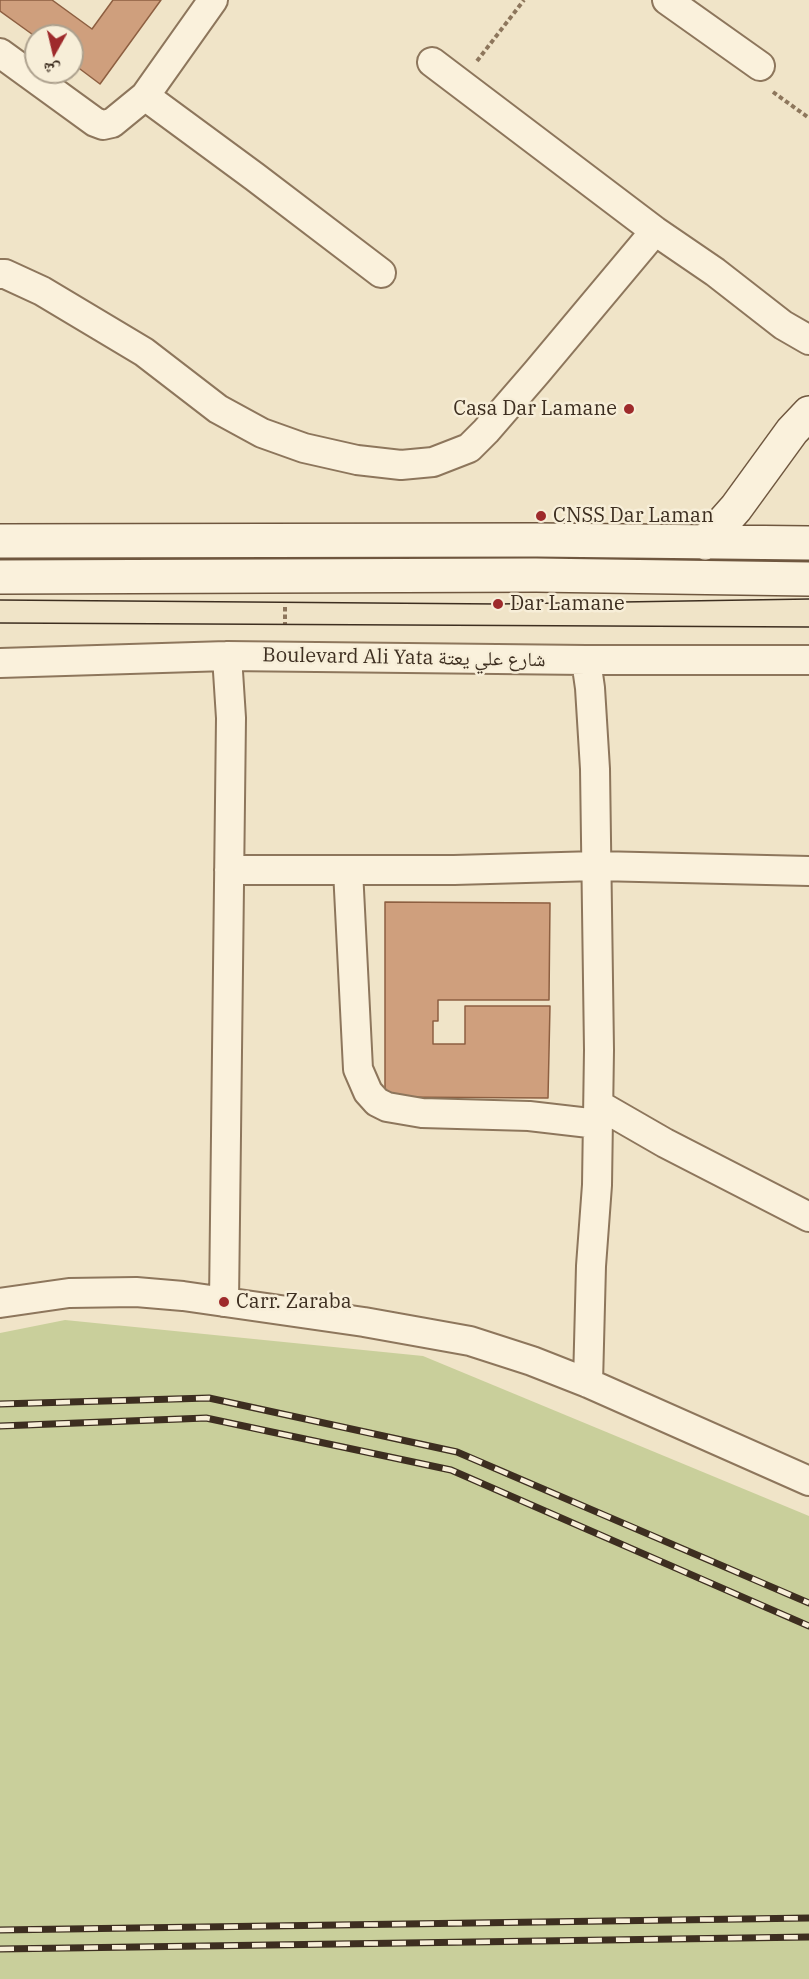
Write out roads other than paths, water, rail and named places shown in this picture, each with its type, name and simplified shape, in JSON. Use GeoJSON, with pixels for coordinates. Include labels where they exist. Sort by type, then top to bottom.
{"type":"FeatureCollection","features":[{"type":"Feature","properties":{"kind":"main road"},"geometry":{"type":"LineString","coordinates":[[705,543],[736,508],[792,431],[809,413]]}},
{"type":"Feature","properties":{"kind":"main road"},"geometry":{"type":"LineString","coordinates":[[0,541],[537,540],[809,543]]}},
{"type":"Feature","properties":{"kind":"main road"},"geometry":{"type":"LineString","coordinates":[[0,577],[536,575],[809,579]]}},
{"type":"Feature","properties":{"kind":"street"},"geometry":{"type":"LineString","coordinates":[[0,53],[95,122],[103,125],[112,123],[145,96],[213,0]]}},
{"type":"Feature","properties":{"kind":"street"},"geometry":{"type":"LineString","coordinates":[[667,0],[760,66]]}},
{"type":"Feature","properties":{"kind":"street"},"geometry":{"type":"LineString","coordinates":[[432,62],[655,231],[715,272],[783,325],[809,340]]}},
{"type":"Feature","properties":{"kind":"street"},"geometry":{"type":"LineString","coordinates":[[145,96],[381,273]]}},
{"type":"Feature","properties":{"kind":"street"},"geometry":{"type":"LineString","coordinates":[[0,274],[5,273],[42,291],[144,352],[218,408],[262,433],[304,447],[346,457],[401,465],[432,462],[469,448],[486,431],[655,231]]}},
{"type":"Feature","properties":{"kind":"street"},"geometry":{"type":"LineString","coordinates":[[224,1302],[231,718],[226,656]]}},
{"type":"Feature","properties":{"kind":"street","name":"Boulevard Ali Yata شارع علي يعتة"},"geometry":{"type":"LineString","coordinates":[[0,663],[226,656],[809,660]]}},
{"type":"Feature","properties":{"kind":"street"},"geometry":{"type":"LineString","coordinates":[[586,660],[590,688],[597,867],[599,1114],[588,1383]]}},
{"type":"Feature","properties":{"kind":"street"},"geometry":{"type":"LineString","coordinates":[[229,870],[597,867],[809,871]]}},
{"type":"Feature","properties":{"kind":"street"},"geometry":{"type":"LineString","coordinates":[[348,870],[358,1069],[368,1092],[377,1102],[387,1107],[422,1113],[529,1116],[599,1114],[665,1143],[809,1217]]}},
{"type":"Feature","properties":{"kind":"street"},"geometry":{"type":"LineString","coordinates":[[0,1303],[69,1293],[136,1292],[183,1296],[364,1322],[470,1341],[532,1361],[588,1383],[809,1481]]}},
{"type":"Feature","properties":{"kind":"tram line"},"geometry":{"type":"LineString","coordinates":[[0,600],[498,604],[809,599]]}},
{"type":"Feature","properties":{"kind":"tram line"},"geometry":{"type":"LineString","coordinates":[[0,623],[809,627]]}},
{"type":"Feature","properties":{"kind":"railway"},"geometry":{"type":"LineString","coordinates":[[0,1404],[209,1398],[457,1452],[809,1603]]}},
{"type":"Feature","properties":{"kind":"railway"},"geometry":{"type":"LineString","coordinates":[[0,1426],[206,1418],[451,1470],[809,1626]]}},
{"type":"Feature","properties":{"kind":"railway"},"geometry":{"type":"LineString","coordinates":[[0,1930],[809,1918]]}},
{"type":"Feature","properties":{"kind":"railway"},"geometry":{"type":"LineString","coordinates":[[0,1949],[809,1937]]}},
{"type":"Feature","properties":{"kind":"place","name":"Casa Dar Lamane"},"geometry":{"type":"Point","coordinates":[629,409]}},
{"type":"Feature","properties":{"kind":"place","name":"CNSS Dar Laman"},"geometry":{"type":"Point","coordinates":[541,516]}},
{"type":"Feature","properties":{"kind":"place","name":"Dar Lamane"},"geometry":{"type":"Point","coordinates":[498,604]}},
{"type":"Feature","properties":{"kind":"place","name":"Carr. Zaraba"},"geometry":{"type":"Point","coordinates":[224,1302]}}]}
